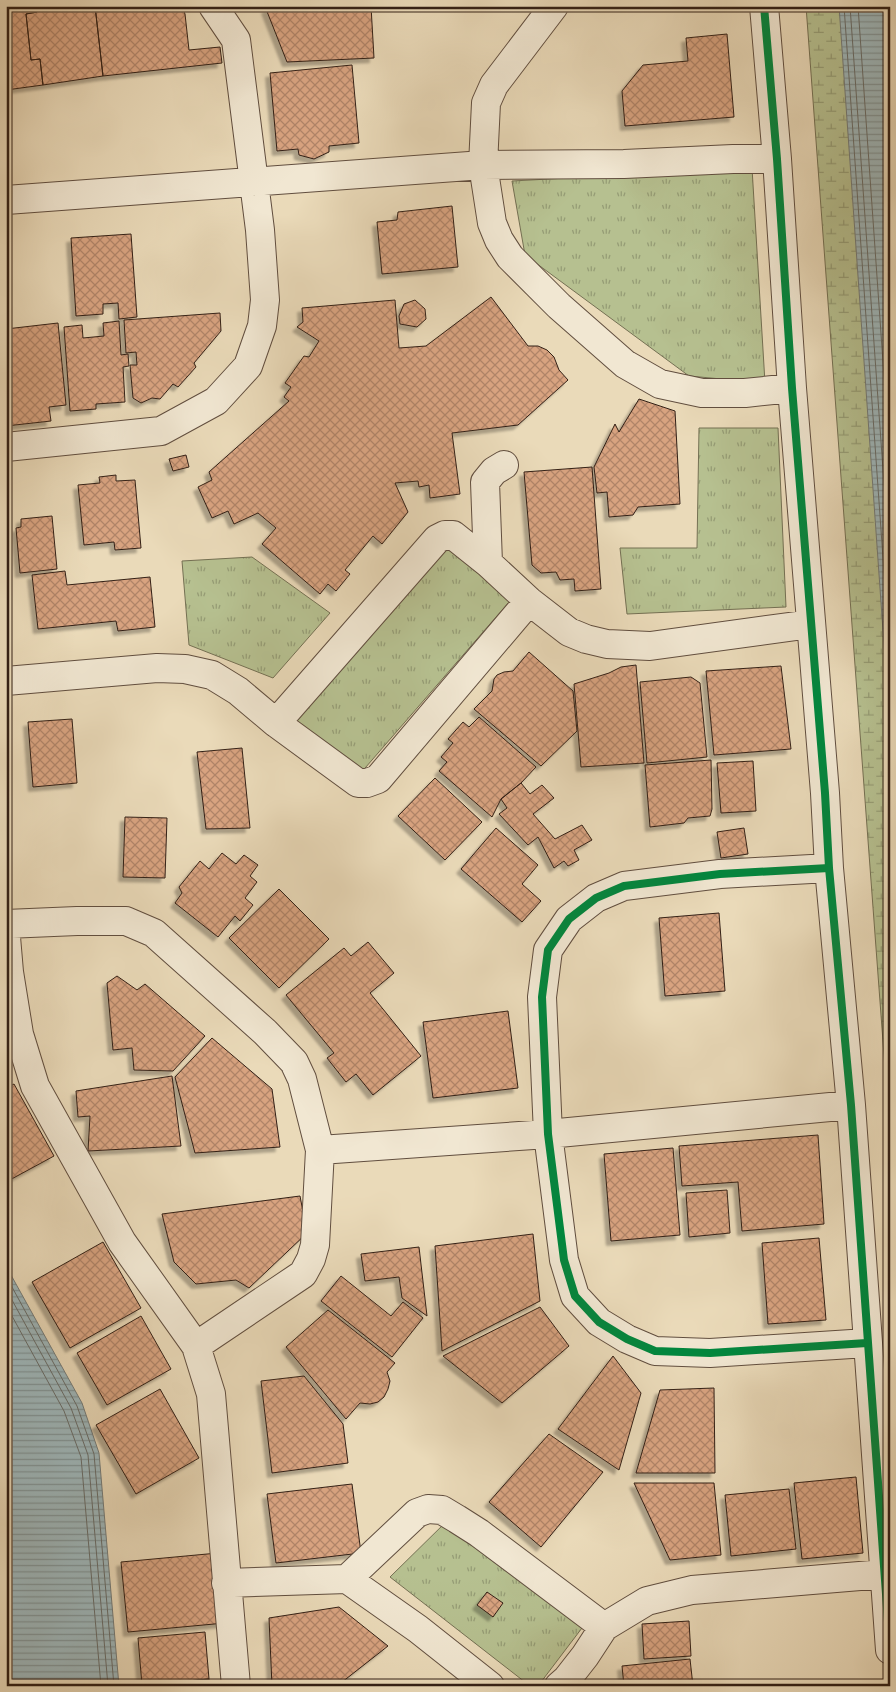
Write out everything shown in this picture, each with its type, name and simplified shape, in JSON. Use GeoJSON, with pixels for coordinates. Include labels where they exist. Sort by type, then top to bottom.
{"type":"FeatureCollection","features":[{"type":"Feature","properties":{"kind":"street"},"geometry":{"type":"LineString","coordinates":[[6,447],[160,431],[216,400],[248,366],[262,326],[266,300],[260,230],[236,40],[213,6]]}},
{"type":"Feature","properties":{"kind":"street"},"geometry":{"type":"LineString","coordinates":[[554,6],[494,85],[486,103],[483,165],[492,223],[499,240],[510,257],[559,306],[625,364],[660,384],[702,393],[745,393],[792,388]]}},
{"type":"Feature","properties":{"kind":"street"},"geometry":{"type":"LineString","coordinates":[[764,6],[829,868],[851,1105],[890,1650]]}},
{"type":"Feature","properties":{"kind":"street"},"geometry":{"type":"LineString","coordinates":[[6,200],[483,165],[624,164],[777,159]]}},
{"type":"Feature","properties":{"kind":"street"},"geometry":{"type":"LineString","coordinates":[[488,563],[485,482],[494,471],[504,465]]}},
{"type":"Feature","properties":{"kind":"street"},"geometry":{"type":"LineString","coordinates":[[276,723],[437,539],[445,535],[453,536],[488,563],[529,601],[569,632],[586,639],[607,644],[650,646],[811,624]]}},
{"type":"Feature","properties":{"kind":"street"},"geometry":{"type":"LineString","coordinates":[[6,681],[157,668],[185,669],[212,675],[225,682],[276,723],[358,783],[368,783],[378,780],[529,601]]}},
{"type":"Feature","properties":{"kind":"street"},"geometry":{"type":"LineString","coordinates":[[829,868],[720,874],[624,886],[596,898],[569,919],[548,950],[542,997],[548,1134],[564,1260],[575,1296],[599,1322],[626,1339],[655,1351],[710,1352],[867,1343]]}},
{"type":"Feature","properties":{"kind":"street"},"geometry":{"type":"LineString","coordinates":[[6,924],[126,921],[154,933],[265,1032],[294,1062],[302,1080],[320,1150],[315,1245],[311,1259],[303,1274],[196,1346]]}},
{"type":"Feature","properties":{"kind":"street"},"geometry":{"type":"LineString","coordinates":[[6,937],[9,972],[20,1034],[35,1086],[122,1242],[196,1346],[211,1394],[236,1686]]}},
{"type":"Feature","properties":{"kind":"street"},"geometry":{"type":"LineString","coordinates":[[320,1150],[548,1134],[851,1105]]}},
{"type":"Feature","properties":{"kind":"street"},"geometry":{"type":"LineString","coordinates":[[347,1579],[417,1513],[428,1509],[442,1510],[479,1533],[604,1627]]}},
{"type":"Feature","properties":{"kind":"street"},"geometry":{"type":"LineString","coordinates":[[559,1686],[585,1656],[604,1627],[647,1601],[692,1590],[884,1574]]}},
{"type":"Feature","properties":{"kind":"street"},"geometry":{"type":"LineString","coordinates":[[226,1584],[347,1579],[418,1629],[490,1686]]}},
{"type":"Feature","properties":{"kind":"green space"},"geometry":{"type":"Polygon","coordinates":[[[806,6],[890,6],[890,1136],[806,6]]]}},
{"type":"Feature","properties":{"kind":"green space"},"geometry":{"type":"Polygon","coordinates":[[[752,168],[765,383],[689,376],[525,255],[512,181],[752,168]]]}},
{"type":"Feature","properties":{"kind":"green space"},"geometry":{"type":"Polygon","coordinates":[[[699,428],[778,428],[786,607],[627,614],[620,548],[697,548],[699,428]]]}},
{"type":"Feature","properties":{"kind":"green space"},"geometry":{"type":"Polygon","coordinates":[[[444,547],[516,594],[359,775],[293,720],[444,547]]]}},
{"type":"Feature","properties":{"kind":"green space"},"geometry":{"type":"Polygon","coordinates":[[[252,557],[330,613],[273,678],[189,645],[182,561],[252,557]]]}},
{"type":"Feature","properties":{"kind":"green space"},"geometry":{"type":"Polygon","coordinates":[[[448,1520],[585,1624],[538,1686],[530,1686],[390,1577],[448,1520]]]}},
{"type":"Feature","properties":{"kind":"water"},"geometry":{"type":"Polygon","coordinates":[[[839,6],[890,6],[890,719],[888,702],[839,6]]]}},
{"type":"Feature","properties":{"kind":"water"},"geometry":{"type":"Polygon","coordinates":[[[6,1266],[82,1403],[99,1453],[119,1686],[6,1686],[6,1266]]]}},
{"type":"Feature","properties":{"kind":"building"},"geometry":{"type":"Polygon","coordinates":[[[6,6],[37,6],[37,12],[26,14],[31,60],[40,59],[43,85],[6,90],[6,6]]]}},
{"type":"Feature","properties":{"kind":"building"},"geometry":{"type":"Polygon","coordinates":[[[37,6],[95,6],[103,76],[43,85],[40,59],[31,60],[26,14],[37,12],[37,6]]]}},
{"type":"Feature","properties":{"kind":"building"},"geometry":{"type":"Polygon","coordinates":[[[95,6],[162,6],[163,10],[182,7],[185,14],[189,50],[220,47],[222,63],[103,76],[95,6]]]}},
{"type":"Feature","properties":{"kind":"building"},"geometry":{"type":"Polygon","coordinates":[[[273,6],[371,6],[374,58],[287,62],[266,9],[273,6]]]}},
{"type":"Feature","properties":{"kind":"building"},"geometry":{"type":"Polygon","coordinates":[[[727,34],[734,117],[625,126],[622,91],[643,65],[688,61],[686,38],[727,34]]]}},
{"type":"Feature","properties":{"kind":"building"},"geometry":{"type":"Polygon","coordinates":[[[352,65],[359,143],[329,146],[329,152],[314,159],[299,155],[298,149],[277,151],[270,73],[352,65]]]}},
{"type":"Feature","properties":{"kind":"building"},"geometry":{"type":"Polygon","coordinates":[[[452,206],[458,267],[382,274],[377,222],[397,220],[398,212],[452,206]]]}},
{"type":"Feature","properties":{"kind":"building"},"geometry":{"type":"Polygon","coordinates":[[[131,234],[137,317],[119,319],[118,303],[103,304],[103,314],[76,316],[71,238],[131,234]]]}},
{"type":"Feature","properties":{"kind":"building"},"geometry":{"type":"Polygon","coordinates":[[[491,297],[528,346],[538,346],[547,350],[554,357],[559,370],[568,380],[518,425],[452,433],[460,494],[430,498],[429,485],[419,487],[418,481],[395,483],[408,512],[382,544],[373,536],[345,570],[350,574],[336,591],[328,584],[320,594],[262,544],[276,528],[258,513],[234,524],[228,511],[212,518],[198,487],[212,480],[209,472],[289,401],[284,397],[291,387],[285,383],[304,356],[309,357],[319,341],[297,327],[303,322],[302,308],[395,300],[399,348],[426,346],[491,297]]]}},
{"type":"Feature","properties":{"kind":"building"},"geometry":{"type":"Polygon","coordinates":[[[415,300],[425,309],[426,319],[417,327],[400,324],[399,316],[404,304],[415,300]]]}},
{"type":"Feature","properties":{"kind":"building"},"geometry":{"type":"Polygon","coordinates":[[[220,313],[221,331],[194,363],[196,367],[178,387],[173,384],[160,399],[152,398],[141,403],[133,398],[130,365],[137,365],[136,352],[126,353],[124,320],[220,313]]]}},
{"type":"Feature","properties":{"kind":"building"},"geometry":{"type":"Polygon","coordinates":[[[119,321],[121,355],[128,354],[129,366],[123,367],[125,402],[96,404],[96,409],[70,411],[64,327],[82,325],[83,338],[104,336],[103,323],[119,321]]]}},
{"type":"Feature","properties":{"kind":"building"},"geometry":{"type":"Polygon","coordinates":[[[58,323],[66,405],[49,407],[51,421],[6,426],[6,329],[58,323]]]}},
{"type":"Feature","properties":{"kind":"building"},"geometry":{"type":"Polygon","coordinates":[[[639,399],[675,411],[680,504],[638,507],[633,515],[609,517],[607,492],[597,493],[594,467],[615,424],[619,432],[639,399]]]}},
{"type":"Feature","properties":{"kind":"building"},"geometry":{"type":"Polygon","coordinates":[[[186,455],[189,467],[173,471],[169,459],[186,455]]]}},
{"type":"Feature","properties":{"kind":"building"},"geometry":{"type":"Polygon","coordinates":[[[592,467],[601,589],[575,591],[574,579],[560,580],[556,572],[541,573],[532,565],[524,472],[592,467]]]}},
{"type":"Feature","properties":{"kind":"building"},"geometry":{"type":"Polygon","coordinates":[[[116,475],[116,481],[135,480],[141,548],[115,550],[114,542],[84,545],[78,485],[100,483],[99,477],[116,475]]]}},
{"type":"Feature","properties":{"kind":"building"},"geometry":{"type":"Polygon","coordinates":[[[52,516],[57,569],[20,573],[16,528],[21,527],[21,519],[52,516]]]}},
{"type":"Feature","properties":{"kind":"building"},"geometry":{"type":"Polygon","coordinates":[[[65,571],[67,585],[150,577],[155,627],[118,631],[116,621],[38,629],[32,575],[65,571]]]}},
{"type":"Feature","properties":{"kind":"building"},"geometry":{"type":"Polygon","coordinates":[[[529,652],[573,691],[577,731],[541,766],[474,709],[492,691],[494,679],[497,675],[513,671],[529,652]]]}},
{"type":"Feature","properties":{"kind":"building"},"geometry":{"type":"Polygon","coordinates":[[[636,665],[644,763],[581,767],[574,684],[609,673],[621,667],[636,665]]]}},
{"type":"Feature","properties":{"kind":"building"},"geometry":{"type":"Polygon","coordinates":[[[781,666],[791,749],[714,755],[706,671],[781,666]]]}},
{"type":"Feature","properties":{"kind":"building"},"geometry":{"type":"Polygon","coordinates":[[[691,677],[700,683],[707,757],[647,763],[640,682],[691,677]]]}},
{"type":"Feature","properties":{"kind":"building"},"geometry":{"type":"Polygon","coordinates":[[[479,717],[536,767],[521,783],[501,799],[492,817],[439,771],[447,762],[441,757],[453,743],[448,739],[463,722],[469,727],[479,717]]]}},
{"type":"Feature","properties":{"kind":"building"},"geometry":{"type":"Polygon","coordinates":[[[72,719],[77,783],[33,787],[28,722],[72,719]]]}},
{"type":"Feature","properties":{"kind":"building"},"geometry":{"type":"Polygon","coordinates":[[[242,748],[250,828],[206,829],[197,752],[242,748]]]}},
{"type":"Feature","properties":{"kind":"building"},"geometry":{"type":"Polygon","coordinates":[[[711,760],[712,809],[710,816],[688,818],[684,823],[650,827],[645,765],[711,760]]]}},
{"type":"Feature","properties":{"kind":"building"},"geometry":{"type":"Polygon","coordinates":[[[753,761],[756,811],[721,813],[717,763],[753,761]]]}},
{"type":"Feature","properties":{"kind":"building"},"geometry":{"type":"Polygon","coordinates":[[[435,778],[482,822],[445,860],[398,816],[435,778]]]}},
{"type":"Feature","properties":{"kind":"building"},"geometry":{"type":"Polygon","coordinates":[[[521,783],[530,794],[542,785],[554,798],[533,814],[555,839],[582,825],[592,840],[574,850],[579,860],[568,866],[564,861],[554,868],[538,837],[528,845],[499,814],[507,808],[501,799],[521,783]]]}},
{"type":"Feature","properties":{"kind":"building"},"geometry":{"type":"Polygon","coordinates":[[[125,817],[167,818],[165,878],[123,877],[125,817]]]}},
{"type":"Feature","properties":{"kind":"building"},"geometry":{"type":"Polygon","coordinates":[[[496,828],[538,865],[522,884],[541,901],[522,922],[461,869],[496,828]]]}},
{"type":"Feature","properties":{"kind":"building"},"geometry":{"type":"Polygon","coordinates":[[[744,828],[748,854],[721,858],[717,832],[744,828]]]}},
{"type":"Feature","properties":{"kind":"building"},"geometry":{"type":"Polygon","coordinates":[[[222,853],[236,864],[244,855],[258,865],[250,876],[257,882],[245,898],[253,905],[240,921],[235,916],[218,937],[175,903],[182,893],[179,887],[200,861],[209,869],[222,853]]]}},
{"type":"Feature","properties":{"kind":"building"},"geometry":{"type":"Polygon","coordinates":[[[279,889],[329,939],[279,988],[229,938],[279,889]]]}},
{"type":"Feature","properties":{"kind":"building"},"geometry":{"type":"Polygon","coordinates":[[[719,913],[725,991],[665,996],[659,918],[719,913]]]}},
{"type":"Feature","properties":{"kind":"building"},"geometry":{"type":"Polygon","coordinates":[[[368,942],[394,973],[370,993],[421,1056],[373,1095],[356,1074],[346,1082],[327,1058],[334,1053],[286,995],[344,948],[351,956],[368,942]]]}},
{"type":"Feature","properties":{"kind":"building"},"geometry":{"type":"Polygon","coordinates":[[[117,976],[137,990],[145,984],[205,1036],[173,1071],[134,1070],[132,1048],[113,1050],[107,983],[117,976]]]}},
{"type":"Feature","properties":{"kind":"building"},"geometry":{"type":"Polygon","coordinates":[[[508,1011],[518,1088],[433,1098],[423,1022],[508,1011]]]}},
{"type":"Feature","properties":{"kind":"building"},"geometry":{"type":"Polygon","coordinates":[[[212,1038],[272,1089],[280,1147],[195,1153],[175,1077],[212,1038]]]}},
{"type":"Feature","properties":{"kind":"building"},"geometry":{"type":"Polygon","coordinates":[[[172,1076],[181,1146],[88,1151],[90,1116],[78,1117],[76,1091],[172,1076]]]}},
{"type":"Feature","properties":{"kind":"building"},"geometry":{"type":"Polygon","coordinates":[[[14,1084],[54,1156],[6,1182],[6,1088],[14,1084]]]}},
{"type":"Feature","properties":{"kind":"building"},"geometry":{"type":"Polygon","coordinates":[[[818,1135],[824,1224],[742,1231],[738,1182],[682,1186],[679,1146],[818,1135]]]}},
{"type":"Feature","properties":{"kind":"building"},"geometry":{"type":"Polygon","coordinates":[[[673,1148],[680,1235],[611,1241],[604,1154],[673,1148]]]}},
{"type":"Feature","properties":{"kind":"building"},"geometry":{"type":"Polygon","coordinates":[[[727,1190],[730,1233],[689,1237],[686,1193],[727,1190]]]}},
{"type":"Feature","properties":{"kind":"building"},"geometry":{"type":"Polygon","coordinates":[[[300,1196],[307,1233],[249,1288],[236,1280],[196,1284],[174,1262],[162,1214],[300,1196]]]}},
{"type":"Feature","properties":{"kind":"building"},"geometry":{"type":"Polygon","coordinates":[[[533,1234],[540,1301],[442,1351],[435,1246],[533,1234]]]}},
{"type":"Feature","properties":{"kind":"building"},"geometry":{"type":"Polygon","coordinates":[[[819,1238],[826,1320],[768,1324],[762,1243],[819,1238]]]}},
{"type":"Feature","properties":{"kind":"building"},"geometry":{"type":"Polygon","coordinates":[[[103,1242],[141,1308],[70,1348],[32,1282],[103,1242]]]}},
{"type":"Feature","properties":{"kind":"building"},"geometry":{"type":"Polygon","coordinates":[[[419,1247],[427,1316],[402,1298],[399,1277],[365,1281],[361,1254],[419,1247]]]}},
{"type":"Feature","properties":{"kind":"building"},"geometry":{"type":"Polygon","coordinates":[[[341,1276],[391,1316],[403,1302],[423,1318],[392,1357],[321,1301],[341,1276]]]}},
{"type":"Feature","properties":{"kind":"building"},"geometry":{"type":"Polygon","coordinates":[[[540,1307],[569,1346],[502,1403],[443,1356],[540,1307]]]}},
{"type":"Feature","properties":{"kind":"building"},"geometry":{"type":"Polygon","coordinates":[[[328,1310],[395,1363],[387,1372],[390,1381],[384,1397],[378,1402],[370,1404],[360,1403],[346,1419],[286,1347],[328,1310]]]}},
{"type":"Feature","properties":{"kind":"building"},"geometry":{"type":"Polygon","coordinates":[[[141,1316],[171,1369],[107,1405],[77,1353],[141,1316]]]}},
{"type":"Feature","properties":{"kind":"building"},"geometry":{"type":"Polygon","coordinates":[[[613,1356],[641,1393],[619,1470],[558,1429],[613,1356]]]}},
{"type":"Feature","properties":{"kind":"building"},"geometry":{"type":"Polygon","coordinates":[[[304,1376],[343,1424],[348,1463],[272,1473],[261,1381],[304,1376]]]}},
{"type":"Feature","properties":{"kind":"building"},"geometry":{"type":"Polygon","coordinates":[[[714,1388],[715,1473],[636,1473],[660,1390],[714,1388]]]}},
{"type":"Feature","properties":{"kind":"building"},"geometry":{"type":"Polygon","coordinates":[[[160,1389],[199,1458],[136,1494],[96,1425],[160,1389]]]}},
{"type":"Feature","properties":{"kind":"building"},"geometry":{"type":"Polygon","coordinates":[[[549,1434],[603,1472],[541,1547],[489,1502],[549,1434]]]}},
{"type":"Feature","properties":{"kind":"building"},"geometry":{"type":"Polygon","coordinates":[[[856,1477],[863,1553],[802,1559],[794,1483],[856,1477]]]}},
{"type":"Feature","properties":{"kind":"building"},"geometry":{"type":"Polygon","coordinates":[[[634,1483],[714,1483],[721,1555],[670,1560],[634,1483]]]}},
{"type":"Feature","properties":{"kind":"building"},"geometry":{"type":"Polygon","coordinates":[[[352,1484],[361,1553],[276,1563],[267,1494],[352,1484]]]}},
{"type":"Feature","properties":{"kind":"building"},"geometry":{"type":"Polygon","coordinates":[[[789,1489],[796,1549],[731,1556],[725,1495],[789,1489]]]}},
{"type":"Feature","properties":{"kind":"building"},"geometry":{"type":"Polygon","coordinates":[[[218,1553],[225,1623],[128,1632],[121,1562],[218,1553]]]}},
{"type":"Feature","properties":{"kind":"building"},"geometry":{"type":"Polygon","coordinates":[[[487,1592],[503,1603],[493,1617],[477,1605],[487,1592]]]}},
{"type":"Feature","properties":{"kind":"building"},"geometry":{"type":"Polygon","coordinates":[[[339,1607],[388,1646],[337,1686],[272,1686],[269,1618],[339,1607]]]}},
{"type":"Feature","properties":{"kind":"building"},"geometry":{"type":"Polygon","coordinates":[[[689,1621],[691,1656],[644,1659],[642,1624],[689,1621]]]}},
{"type":"Feature","properties":{"kind":"building"},"geometry":{"type":"Polygon","coordinates":[[[205,1632],[209,1679],[142,1685],[138,1638],[205,1632]]]}},
{"type":"Feature","properties":{"kind":"building"},"geometry":{"type":"Polygon","coordinates":[[[690,1659],[693,1686],[624,1686],[622,1666],[690,1659]]]}},
{"type":"Feature","properties":{"kind":"building"},"geometry":{"type":"Polygon","coordinates":[[[209,1679],[210,1686],[142,1686],[142,1685],[209,1679]]]}},
{"type":"Feature","properties":{"kind":"cycle path"},"geometry":{"type":"LineString","coordinates":[[764,6],[777,159],[792,388],[825,793],[829,868],[851,1105],[890,1650]]}},
{"type":"Feature","properties":{"kind":"cycle path"},"geometry":{"type":"LineString","coordinates":[[829,868],[720,874],[624,886],[596,898],[569,919],[548,950],[542,997],[548,1134],[564,1260],[575,1296],[599,1322],[627,1339],[655,1351],[710,1353],[867,1343]]}}]}
